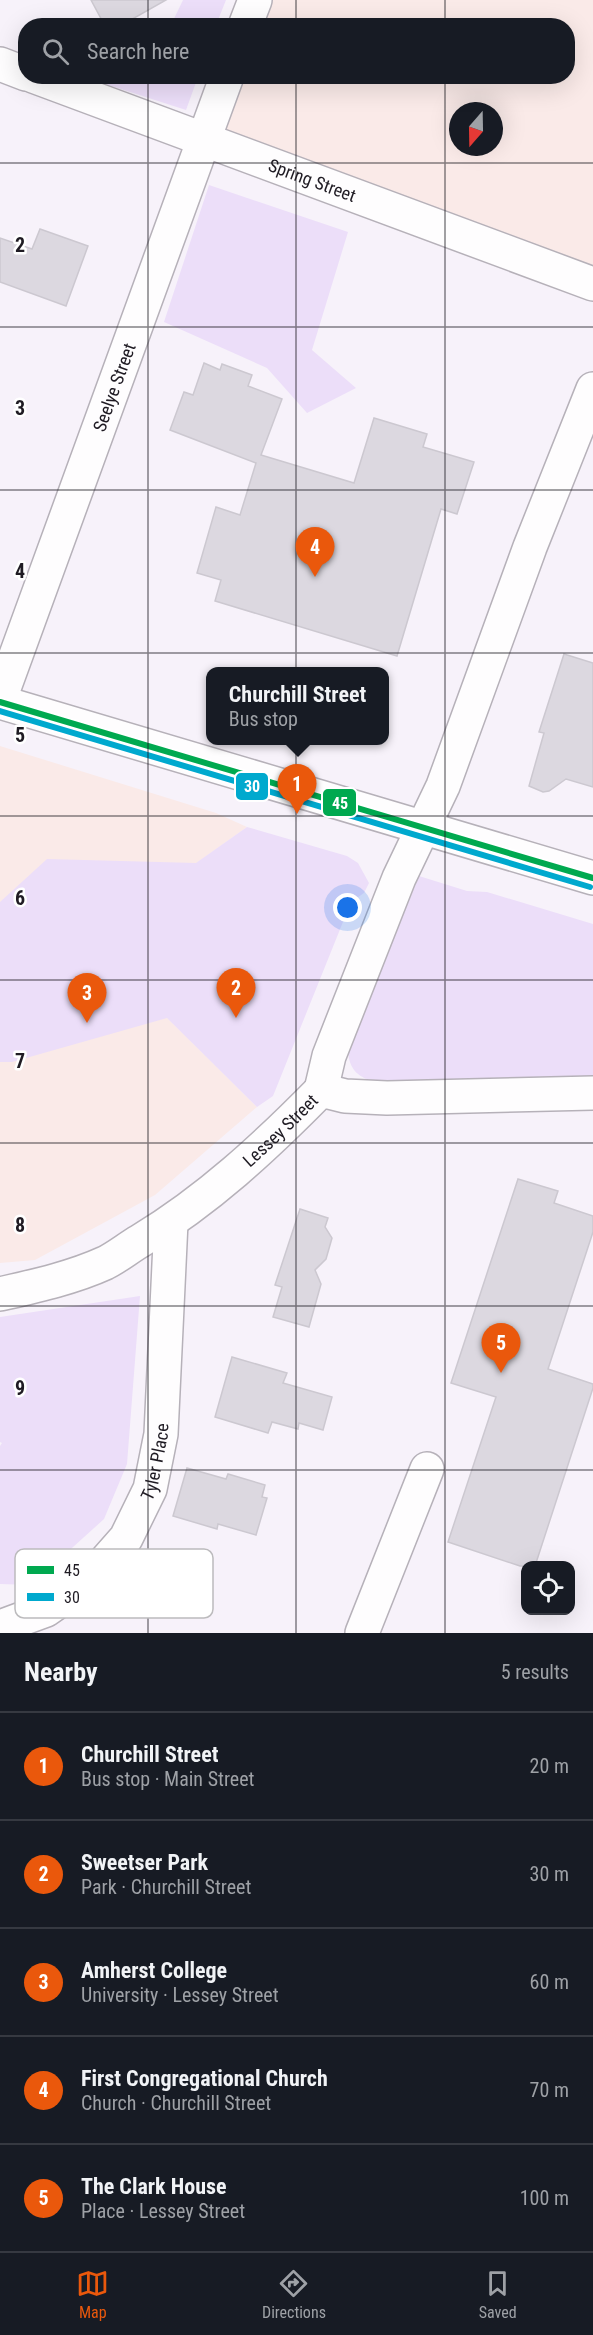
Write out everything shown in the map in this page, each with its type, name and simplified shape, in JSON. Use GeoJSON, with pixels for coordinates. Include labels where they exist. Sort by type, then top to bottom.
{"type":"FeatureCollection","features":[{"type":"Feature","properties":{"kind":"street"},"geometry":{"type":"LineString","coordinates":[[248,18],[255,0]]}},
{"type":"Feature","properties":{"kind":"street"},"geometry":{"type":"LineString","coordinates":[[0,64],[18,71]]}},
{"type":"Feature","properties":{"kind":"street","name":"Spring Street"},"geometry":{"type":"LineString","coordinates":[[54,84],[593,284]]}},
{"type":"Feature","properties":{"kind":"street","name":"Seelye Street"},"geometry":{"type":"LineString","coordinates":[[0,701],[224,84]]}},
{"type":"Feature","properties":{"kind":"street"},"geometry":{"type":"LineString","coordinates":[[321,1090],[330,1056],[399,878],[443,786],[530,547],[582,452],[593,389]]}},
{"type":"Feature","properties":{"kind":"street"},"geometry":{"type":"LineString","coordinates":[[0,701],[593,878]]}},
{"type":"Feature","properties":{"kind":"street","name":"Lessey Street"},"geometry":{"type":"LineString","coordinates":[[0,1294],[48,1283],[105,1262],[171,1222],[237,1171],[321,1090],[345,1096],[387,1098],[593,1093]]}},
{"type":"Feature","properties":{"kind":"street","name":"Tyler Place"},"geometry":{"type":"LineString","coordinates":[[116,1549],[126,1538],[150,1489],[161,1434],[171,1222]]}},
{"type":"Feature","properties":{"kind":"street"},"geometry":{"type":"LineString","coordinates":[[362,1633],[427,1469]]}},
{"type":"Feature","properties":{"kind":"street","name":"Tyler Place"},"geometry":{"type":"LineString","coordinates":[[0,1627],[24,1618]]}},
{"type":"Feature","properties":{"kind":"shaded area"},"geometry":{"type":"Polygon","coordinates":[[[183,0],[226,0],[219,18],[174,18],[183,0]]]}},
{"type":"Feature","properties":{"kind":"shaded area"},"geometry":{"type":"Polygon","coordinates":[[[255,0],[593,0],[593,284],[203,140],[224,84],[575,84],[575,18],[248,18],[255,0]]]}},
{"type":"Feature","properties":{"kind":"shaded area"},"geometry":{"type":"Polygon","coordinates":[[[105,84],[195,84],[186,110],[105,84]]]}},
{"type":"Feature","properties":{"kind":"shaded area"},"geometry":{"type":"Polygon","coordinates":[[[209,185],[348,232],[312,350],[356,388],[307,413],[267,368],[164,322],[209,185]]]}},
{"type":"Feature","properties":{"kind":"shaded area"},"geometry":{"type":"Polygon","coordinates":[[[0,746],[216,813],[247,827],[89,940],[257,1107],[155,1195],[35,1260],[0,1263],[0,746]]]}},
{"type":"Feature","properties":{"kind":"shaded area"},"geometry":{"type":"Polygon","coordinates":[[[247,827],[347,856],[358,863],[369,883],[364,893],[351,902],[273,1096],[257,1107],[167,1018],[12,1062],[0,1062],[0,902],[47,859],[196,863],[247,827]]]}},
{"type":"Feature","properties":{"kind":"shaded area"},"geometry":{"type":"Polygon","coordinates":[[[419,876],[467,891],[487,892],[593,924],[593,1077],[376,1082],[356,1072],[350,1063],[348,1051],[419,876]]]}},
{"type":"Feature","properties":{"kind":"shaded area"},"geometry":{"type":"Polygon","coordinates":[[[140,1296],[127,1464],[104,1519],[71,1549],[15,1549],[15,1584],[0,1584],[0,1446],[2,1443],[0,1442],[0,1317],[140,1296]]]}},
{"type":"Feature","properties":{"kind":"building"},"geometry":{"type":"Polygon","coordinates":[[[91,0],[166,0],[134,18],[101,18],[91,0]]]}},
{"type":"Feature","properties":{"kind":"building"},"geometry":{"type":"Polygon","coordinates":[[[40,229],[88,246],[66,306],[0,282],[0,238],[32,249],[40,229]]]}},
{"type":"Feature","properties":{"kind":"building"},"geometry":{"type":"Polygon","coordinates":[[[204,363],[220,370],[222,364],[252,375],[248,386],[282,399],[261,455],[354,483],[374,418],[427,434],[423,447],[474,462],[457,514],[441,509],[397,656],[215,601],[221,580],[197,573],[216,507],[240,515],[256,463],[170,430],[184,392],[193,395],[204,363]]]}},
{"type":"Feature","properties":{"kind":"building"},"geometry":{"type":"Polygon","coordinates":[[[564,654],[593,663],[593,787],[566,779],[549,791],[543,792],[529,786],[544,733],[539,732],[564,654]]]}},
{"type":"Feature","properties":{"kind":"building"},"geometry":{"type":"Polygon","coordinates":[[[518,1179],[558,1191],[554,1203],[593,1216],[593,1232],[548,1369],[593,1384],[593,1388],[537,1561],[521,1561],[520,1566],[448,1542],[496,1397],[451,1383],[518,1179]]]}},
{"type":"Feature","properties":{"kind":"building"},"geometry":{"type":"Polygon","coordinates":[[[300,1209],[328,1218],[325,1227],[332,1238],[326,1259],[315,1270],[321,1284],[309,1327],[273,1317],[282,1287],[275,1285],[300,1209]]]}},
{"type":"Feature","properties":{"kind":"building"},"geometry":{"type":"Polygon","coordinates":[[[232,1357],[287,1373],[283,1383],[332,1397],[323,1430],[299,1423],[298,1429],[272,1422],[268,1433],[215,1417],[232,1357]]]}},
{"type":"Feature","properties":{"kind":"building"},"geometry":{"type":"Polygon","coordinates":[[[187,1468],[226,1479],[228,1474],[265,1485],[262,1497],[267,1498],[256,1535],[218,1524],[217,1529],[173,1516],[187,1468]]]}},
{"type":"Feature","properties":{"kind":"transit line","name":"45"},"geometry":{"type":"LineString","coordinates":[[0,702],[593,878]]}},
{"type":"Feature","properties":{"kind":"transit line","name":"30"},"geometry":{"type":"LineString","coordinates":[[0,711],[590,887]]}},
{"type":"Feature","properties":{"kind":"place","name":"First Congregational Church"},"geometry":{"type":"Point","coordinates":[315,577]}},
{"type":"Feature","properties":{"kind":"place","name":"Churchill Street"},"geometry":{"type":"Point","coordinates":[297,814]}},
{"type":"Feature","properties":{"kind":"place","name":"Sweetser Park"},"geometry":{"type":"Point","coordinates":[236,1018]}},
{"type":"Feature","properties":{"kind":"place","name":"Amherst College"},"geometry":{"type":"Point","coordinates":[87,1023]}},
{"type":"Feature","properties":{"kind":"place","name":"The Clark House"},"geometry":{"type":"Point","coordinates":[501,1373]}}]}
